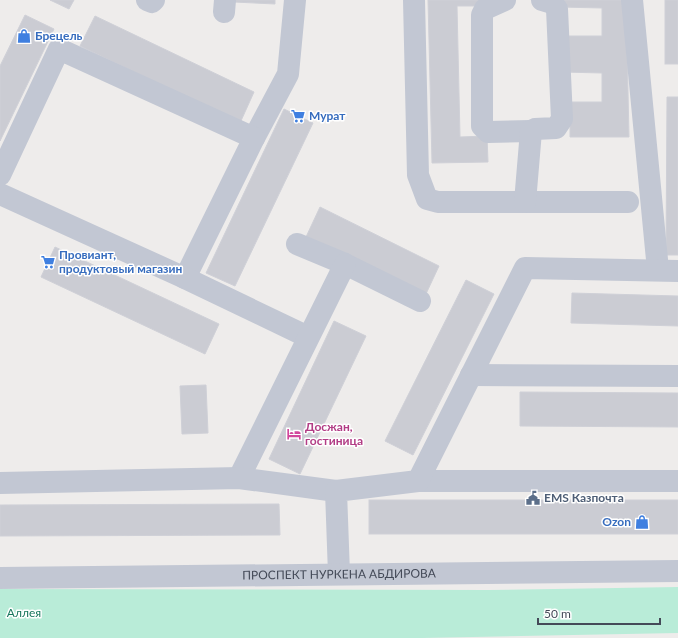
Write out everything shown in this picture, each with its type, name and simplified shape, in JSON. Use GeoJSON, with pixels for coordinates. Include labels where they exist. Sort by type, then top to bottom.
{"type":"FeatureCollection","features":[{"type":"Feature","properties":{"kind":"street"},"geometry":{"type":"LineString","coordinates":[[147,0],[152,2],[154,0]]}},
{"type":"Feature","properties":{"kind":"street"},"geometry":{"type":"LineString","coordinates":[[185,278],[254,138],[288,74],[295,0]]}},
{"type":"Feature","properties":{"kind":"street"},"geometry":{"type":"LineString","coordinates":[[414,0],[418,175],[427,199],[438,202],[628,202]]}},
{"type":"Feature","properties":{"kind":"street"},"geometry":{"type":"LineString","coordinates":[[505,0],[485,9],[482,15],[482,126],[488,132],[531,132],[535,129],[556,128],[562,119],[557,9],[552,3],[542,0]]}},
{"type":"Feature","properties":{"kind":"street"},"geometry":{"type":"LineString","coordinates":[[418,481],[525,268],[668,271],[632,0]]}},
{"type":"Feature","properties":{"kind":"street"},"geometry":{"type":"LineString","coordinates":[[0,175],[59,49],[254,138]]}},
{"type":"Feature","properties":{"kind":"street"},"geometry":{"type":"LineString","coordinates":[[525,202],[531,132]]}},
{"type":"Feature","properties":{"kind":"street"},"geometry":{"type":"LineString","coordinates":[[0,194],[308,336]]}},
{"type":"Feature","properties":{"kind":"street"},"geometry":{"type":"LineString","coordinates":[[297,244],[345,264],[420,301]]}},
{"type":"Feature","properties":{"kind":"street"},"geometry":{"type":"LineString","coordinates":[[239,478],[345,264]]}},
{"type":"Feature","properties":{"kind":"street"},"geometry":{"type":"LineString","coordinates":[[471,375],[678,376]]}},
{"type":"Feature","properties":{"kind":"street"},"geometry":{"type":"LineString","coordinates":[[0,483],[239,478],[336,491],[418,481],[678,481]]}},
{"type":"Feature","properties":{"kind":"street"},"geometry":{"type":"LineString","coordinates":[[336,491],[339,574]]}},
{"type":"Feature","properties":{"kind":"street","name":"ПРОСПЕКТ НУРКЕНА АБДИРОВА"},"geometry":{"type":"LineString","coordinates":[[0,578],[678,571]]}},
{"type":"Feature","properties":{"kind":"green space","name":"Аллея"},"geometry":{"type":"Polygon","coordinates":[[[678,587],[678,633],[422,638],[0,638],[0,589],[489,590],[678,587]]]}},
{"type":"Feature","properties":{"kind":"building"},"geometry":{"type":"Polygon","coordinates":[[[50,0],[74,0],[69,9],[50,0]]]}},
{"type":"Feature","properties":{"kind":"building"},"geometry":{"type":"Polygon","coordinates":[[[234,0],[275,0],[275,4],[234,2],[234,0]]]}},
{"type":"Feature","properties":{"kind":"building"},"geometry":{"type":"Polygon","coordinates":[[[428,0],[484,0],[484,6],[457,6],[460,137],[487,136],[488,162],[432,163],[428,0]]]}},
{"type":"Feature","properties":{"kind":"building"},"geometry":{"type":"Polygon","coordinates":[[[560,0],[626,0],[629,137],[570,137],[570,102],[602,102],[602,73],[563,72],[562,36],[602,36],[602,8],[560,7],[560,0]]]}},
{"type":"Feature","properties":{"kind":"building"},"geometry":{"type":"Polygon","coordinates":[[[665,0],[678,0],[678,64],[665,64],[665,0]]]}},
{"type":"Feature","properties":{"kind":"building"},"geometry":{"type":"Polygon","coordinates":[[[25,15],[54,29],[0,141],[0,66],[25,15]]]}},
{"type":"Feature","properties":{"kind":"building"},"geometry":{"type":"Polygon","coordinates":[[[95,16],[254,92],[240,123],[80,46],[95,16]]]}},
{"type":"Feature","properties":{"kind":"building"},"geometry":{"type":"Polygon","coordinates":[[[667,97],[678,97],[678,255],[666,255],[667,97]]]}},
{"type":"Feature","properties":{"kind":"building"},"geometry":{"type":"Polygon","coordinates":[[[284,109],[313,123],[235,286],[206,273],[284,109]]]}},
{"type":"Feature","properties":{"kind":"building"},"geometry":{"type":"Polygon","coordinates":[[[320,207],[439,266],[425,296],[306,237],[320,207]]]}},
{"type":"Feature","properties":{"kind":"building"},"geometry":{"type":"Polygon","coordinates":[[[55,247],[219,324],[205,354],[41,277],[55,247]]]}},
{"type":"Feature","properties":{"kind":"building"},"geometry":{"type":"Polygon","coordinates":[[[466,280],[494,294],[413,455],[385,441],[466,280]]]}},
{"type":"Feature","properties":{"kind":"building"},"geometry":{"type":"Polygon","coordinates":[[[572,293],[678,296],[678,326],[571,323],[572,293]]]}},
{"type":"Feature","properties":{"kind":"building"},"geometry":{"type":"Polygon","coordinates":[[[334,321],[366,336],[300,474],[269,459],[334,321]]]}},
{"type":"Feature","properties":{"kind":"building"},"geometry":{"type":"Polygon","coordinates":[[[206,385],[208,433],[182,434],[180,386],[206,385]]]}},
{"type":"Feature","properties":{"kind":"building"},"geometry":{"type":"Polygon","coordinates":[[[520,392],[678,393],[678,427],[520,426],[520,392]]]}},
{"type":"Feature","properties":{"kind":"building"},"geometry":{"type":"Polygon","coordinates":[[[369,500],[678,500],[678,534],[369,534],[369,500]]]}},
{"type":"Feature","properties":{"kind":"building"},"geometry":{"type":"Polygon","coordinates":[[[279,504],[280,535],[0,536],[0,505],[279,504]]]}},
{"type":"Feature","properties":{"kind":"place","name":"Брецель"},"geometry":{"type":"Point","coordinates":[24,36]}},
{"type":"Feature","properties":{"kind":"place","name":"Мурат"},"geometry":{"type":"Point","coordinates":[298,116]}},
{"type":"Feature","properties":{"kind":"place","name":"Провиант, продуктовый магазин"},"geometry":{"type":"Point","coordinates":[48,262]}},
{"type":"Feature","properties":{"kind":"place","name":"Досжан, гостиница"},"geometry":{"type":"Point","coordinates":[294,434]}},
{"type":"Feature","properties":{"kind":"place","name":"EMS Казпочта"},"geometry":{"type":"Point","coordinates":[533,498]}},
{"type":"Feature","properties":{"kind":"place","name":"Ozon"},"geometry":{"type":"Point","coordinates":[642,522]}}]}
